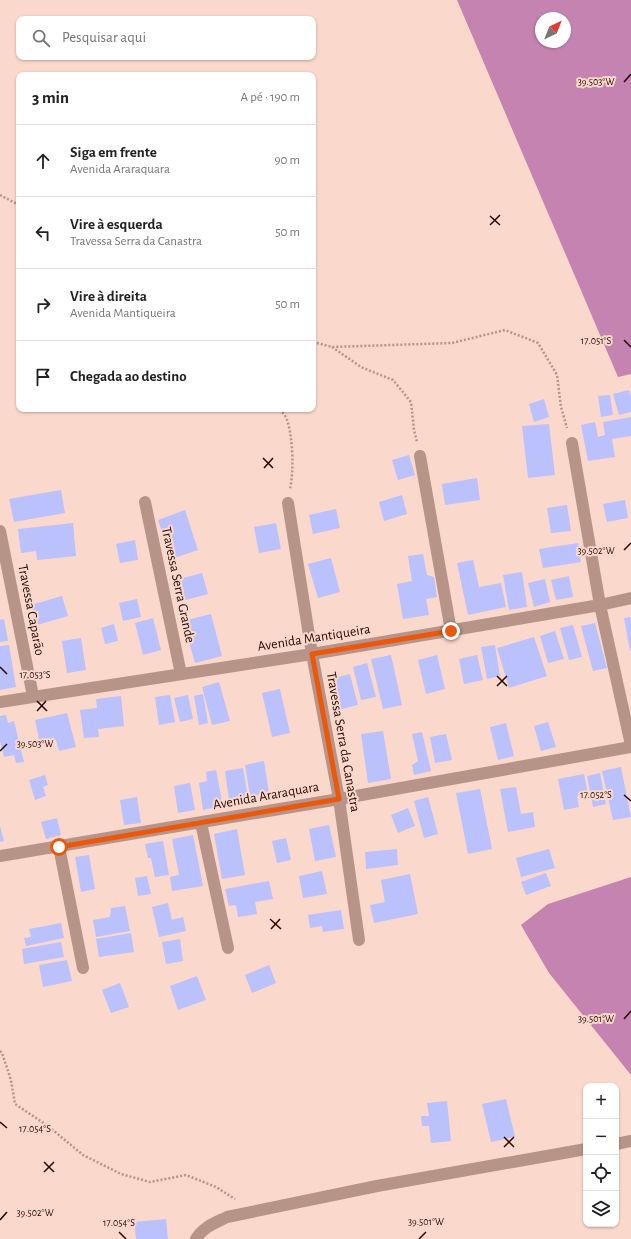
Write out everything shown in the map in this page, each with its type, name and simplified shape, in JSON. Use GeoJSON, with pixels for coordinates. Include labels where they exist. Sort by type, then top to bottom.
{"type":"FeatureCollection","features":[{"type":"Feature","properties":{"kind":"street"},"geometry":{"type":"LineString","coordinates":[[572,443],[600,605],[631,746]]}},
{"type":"Feature","properties":{"kind":"street"},"geometry":{"type":"LineString","coordinates":[[420,456],[451,631]]}},
{"type":"Feature","properties":{"kind":"street","name":"Travessa Serra Grande"},"geometry":{"type":"LineString","coordinates":[[145,502],[181,674]]}},
{"type":"Feature","properties":{"kind":"street","name":"Travessa Serra da Canastra"},"geometry":{"type":"LineString","coordinates":[[288,503],[312,654],[339,799],[359,940]]}},
{"type":"Feature","properties":{"kind":"street","name":"Travessa Caparão"},"geometry":{"type":"LineString","coordinates":[[0,530],[33,696]]}},
{"type":"Feature","properties":{"kind":"street","name":"Avenida Mantiqueira"},"geometry":{"type":"LineString","coordinates":[[0,702],[312,654],[600,605],[631,598]]}},
{"type":"Feature","properties":{"kind":"street","name":"Avenida Araraquara"},"geometry":{"type":"LineString","coordinates":[[0,856],[339,799],[631,746]]}},
{"type":"Feature","properties":{"kind":"street"},"geometry":{"type":"LineString","coordinates":[[201,823],[228,948]]}},
{"type":"Feature","properties":{"kind":"street"},"geometry":{"type":"LineString","coordinates":[[59,847],[83,968]]}},
{"type":"Feature","properties":{"kind":"street"},"geometry":{"type":"LineString","coordinates":[[619,1143],[631,1141]]}},
{"type":"Feature","properties":{"kind":"street"},"geometry":{"type":"LineString","coordinates":[[196,1239],[200,1232],[227,1217],[377,1186],[583,1150]]}},
{"type":"Feature","properties":{"kind":"path"},"geometry":{"type":"LineString","coordinates":[[0,195],[16,203]]}},
{"type":"Feature","properties":{"kind":"path"},"geometry":{"type":"LineString","coordinates":[[316,343],[332,346],[452,343],[505,330],[538,343],[557,375],[561,406],[572,443]]}},
{"type":"Feature","properties":{"kind":"path"},"geometry":{"type":"LineString","coordinates":[[332,346],[361,367],[394,380],[411,402],[414,430],[420,456]]}},
{"type":"Feature","properties":{"kind":"path"},"geometry":{"type":"LineString","coordinates":[[282,412],[287,419],[291,444],[292,478],[288,503]]}},
{"type":"Feature","properties":{"kind":"path"},"geometry":{"type":"LineString","coordinates":[[0,1051],[11,1080],[15,1104],[48,1126],[83,1155],[121,1174],[150,1182],[186,1175],[216,1187],[254,1212]]}},
{"type":"Feature","properties":{"kind":"shaded area"},"geometry":{"type":"Polygon","coordinates":[[[457,0],[631,0],[631,374],[618,377],[457,0]]]}},
{"type":"Feature","properties":{"kind":"shaded area"},"geometry":{"type":"Polygon","coordinates":[[[631,877],[631,1075],[549,973],[521,925],[548,904],[631,877]]]}},
{"type":"Feature","properties":{"kind":"building"},"geometry":{"type":"Polygon","coordinates":[[[629,390],[631,397],[631,412],[619,415],[613,394],[629,390]]]}},
{"type":"Feature","properties":{"kind":"building"},"geometry":{"type":"Polygon","coordinates":[[[610,395],[613,415],[601,417],[598,396],[610,395]]]}},
{"type":"Feature","properties":{"kind":"building"},"geometry":{"type":"Polygon","coordinates":[[[544,399],[549,417],[534,422],[529,404],[544,399]]]}},
{"type":"Feature","properties":{"kind":"building"},"geometry":{"type":"Polygon","coordinates":[[[631,417],[631,436],[612,439],[615,457],[588,461],[581,425],[595,422],[598,437],[605,435],[603,422],[631,417]]]}},
{"type":"Feature","properties":{"kind":"building"},"geometry":{"type":"Polygon","coordinates":[[[549,424],[555,475],[528,478],[522,426],[549,424]]]}},
{"type":"Feature","properties":{"kind":"building"},"geometry":{"type":"Polygon","coordinates":[[[409,455],[415,475],[398,480],[392,460],[409,455]]]}},
{"type":"Feature","properties":{"kind":"building"},"geometry":{"type":"Polygon","coordinates":[[[477,478],[480,500],[445,505],[442,484],[477,478]]]}},
{"type":"Feature","properties":{"kind":"building"},"geometry":{"type":"Polygon","coordinates":[[[61,490],[65,513],[14,522],[9,499],[61,490]]]}},
{"type":"Feature","properties":{"kind":"building"},"geometry":{"type":"Polygon","coordinates":[[[402,495],[407,514],[384,521],[379,502],[402,495]]]}},
{"type":"Feature","properties":{"kind":"building"},"geometry":{"type":"Polygon","coordinates":[[[625,500],[628,518],[607,522],[603,504],[625,500]]]}},
{"type":"Feature","properties":{"kind":"building"},"geometry":{"type":"Polygon","coordinates":[[[567,505],[571,531],[551,533],[547,508],[567,505]]]}},
{"type":"Feature","properties":{"kind":"building"},"geometry":{"type":"Polygon","coordinates":[[[336,509],[340,528],[313,534],[309,515],[336,509]]]}},
{"type":"Feature","properties":{"kind":"building"},"geometry":{"type":"Polygon","coordinates":[[[185,510],[198,550],[171,559],[158,520],[185,510]]]}},
{"type":"Feature","properties":{"kind":"building"},"geometry":{"type":"Polygon","coordinates":[[[73,523],[76,556],[37,560],[36,551],[21,553],[18,529],[73,523]]]}},
{"type":"Feature","properties":{"kind":"building"},"geometry":{"type":"Polygon","coordinates":[[[276,523],[281,549],[259,553],[254,527],[276,523]]]}},
{"type":"Feature","properties":{"kind":"building"},"geometry":{"type":"Polygon","coordinates":[[[135,540],[138,560],[120,563],[116,544],[135,540]]]}},
{"type":"Feature","properties":{"kind":"building"},"geometry":{"type":"Polygon","coordinates":[[[578,543],[581,562],[543,568],[539,549],[578,543]]]}},
{"type":"Feature","properties":{"kind":"building"},"geometry":{"type":"Polygon","coordinates":[[[423,554],[427,575],[434,577],[437,597],[426,599],[429,615],[403,619],[397,584],[412,581],[408,556],[423,554]]]}},
{"type":"Feature","properties":{"kind":"building"},"geometry":{"type":"Polygon","coordinates":[[[331,558],[340,592],[318,598],[308,564],[331,558]]]}},
{"type":"Feature","properties":{"kind":"building"},"geometry":{"type":"Polygon","coordinates":[[[473,560],[479,587],[501,583],[506,607],[468,615],[457,563],[473,560]]]}},
{"type":"Feature","properties":{"kind":"building"},"geometry":{"type":"Polygon","coordinates":[[[522,572],[527,607],[509,610],[503,575],[522,572]]]}},
{"type":"Feature","properties":{"kind":"building"},"geometry":{"type":"Polygon","coordinates":[[[202,573],[208,594],[178,602],[172,581],[202,573]]]}},
{"type":"Feature","properties":{"kind":"building"},"geometry":{"type":"Polygon","coordinates":[[[569,576],[573,597],[556,600],[551,580],[569,576]]]}},
{"type":"Feature","properties":{"kind":"building"},"geometry":{"type":"Polygon","coordinates":[[[545,579],[550,602],[534,607],[528,583],[545,579]]]}},
{"type":"Feature","properties":{"kind":"building"},"geometry":{"type":"Polygon","coordinates":[[[62,596],[68,616],[37,625],[31,605],[62,596]]]}},
{"type":"Feature","properties":{"kind":"building"},"geometry":{"type":"Polygon","coordinates":[[[137,599],[141,617],[123,621],[119,603],[137,599]]]}},
{"type":"Feature","properties":{"kind":"building"},"geometry":{"type":"Polygon","coordinates":[[[211,614],[222,656],[195,663],[183,621],[211,614]]]}},
{"type":"Feature","properties":{"kind":"building"},"geometry":{"type":"Polygon","coordinates":[[[631,617],[631,651],[630,651],[624,618],[631,617]]]}},
{"type":"Feature","properties":{"kind":"building"},"geometry":{"type":"Polygon","coordinates":[[[153,618],[161,650],[143,655],[135,623],[153,618]]]}},
{"type":"Feature","properties":{"kind":"building"},"geometry":{"type":"Polygon","coordinates":[[[4,619],[8,641],[0,642],[0,620],[4,619]]]}},
{"type":"Feature","properties":{"kind":"building"},"geometry":{"type":"Polygon","coordinates":[[[595,623],[607,668],[593,671],[581,626],[595,623]]]}},
{"type":"Feature","properties":{"kind":"building"},"geometry":{"type":"Polygon","coordinates":[[[114,624],[118,641],[105,644],[101,628],[114,624]]]}},
{"type":"Feature","properties":{"kind":"building"},"geometry":{"type":"Polygon","coordinates":[[[573,625],[582,657],[569,660],[560,628],[573,625]]]}},
{"type":"Feature","properties":{"kind":"building"},"geometry":{"type":"Polygon","coordinates":[[[555,631],[564,659],[548,663],[540,636],[555,631]]]}},
{"type":"Feature","properties":{"kind":"building"},"geometry":{"type":"Polygon","coordinates":[[[534,637],[547,676],[509,688],[497,648],[534,637]]]}},
{"type":"Feature","properties":{"kind":"building"},"geometry":{"type":"Polygon","coordinates":[[[81,638],[86,670],[67,673],[62,641],[81,638]]]}},
{"type":"Feature","properties":{"kind":"building"},"geometry":{"type":"Polygon","coordinates":[[[9,645],[16,687],[0,690],[0,646],[9,645]]]}},
{"type":"Feature","properties":{"kind":"building"},"geometry":{"type":"Polygon","coordinates":[[[495,645],[500,676],[487,679],[481,647],[495,645]]]}},
{"type":"Feature","properties":{"kind":"building"},"geometry":{"type":"Polygon","coordinates":[[[391,655],[402,705],[383,709],[371,659],[391,655]]]}},
{"type":"Feature","properties":{"kind":"building"},"geometry":{"type":"Polygon","coordinates":[[[437,655],[445,689],[426,694],[418,660],[437,655]]]}},
{"type":"Feature","properties":{"kind":"building"},"geometry":{"type":"Polygon","coordinates":[[[477,655],[483,680],[464,684],[459,659],[477,655]]]}},
{"type":"Feature","properties":{"kind":"building"},"geometry":{"type":"Polygon","coordinates":[[[367,663],[376,697],[361,700],[353,667],[367,663]]]}},
{"type":"Feature","properties":{"kind":"building"},"geometry":{"type":"Polygon","coordinates":[[[350,674],[358,705],[338,710],[330,679],[350,674]]]}},
{"type":"Feature","properties":{"kind":"building"},"geometry":{"type":"Polygon","coordinates":[[[219,682],[230,721],[212,725],[202,687],[219,682]]]}},
{"type":"Feature","properties":{"kind":"building"},"geometry":{"type":"Polygon","coordinates":[[[280,689],[290,733],[272,737],[262,693],[280,689]]]}},
{"type":"Feature","properties":{"kind":"building"},"geometry":{"type":"Polygon","coordinates":[[[203,694],[208,723],[199,725],[194,696],[203,694]]]}},
{"type":"Feature","properties":{"kind":"building"},"geometry":{"type":"Polygon","coordinates":[[[170,695],[175,722],[159,725],[155,697],[170,695]]]}},
{"type":"Feature","properties":{"kind":"building"},"geometry":{"type":"Polygon","coordinates":[[[188,695],[193,719],[180,722],[174,698],[188,695]]]}},
{"type":"Feature","properties":{"kind":"building"},"geometry":{"type":"Polygon","coordinates":[[[121,696],[124,726],[98,729],[99,737],[84,738],[80,710],[97,708],[96,699],[121,696]]]}},
{"type":"Feature","properties":{"kind":"building"},"geometry":{"type":"Polygon","coordinates":[[[67,713],[76,747],[59,751],[56,740],[40,744],[35,720],[67,713]]]}},
{"type":"Feature","properties":{"kind":"building"},"geometry":{"type":"Polygon","coordinates":[[[6,715],[8,723],[14,721],[24,762],[16,763],[14,755],[4,757],[0,741],[0,716],[6,715]]]}},
{"type":"Feature","properties":{"kind":"building"},"geometry":{"type":"Polygon","coordinates":[[[548,722],[556,747],[541,751],[534,726],[548,722]]]}},
{"type":"Feature","properties":{"kind":"building"},"geometry":{"type":"Polygon","coordinates":[[[506,723],[514,756],[498,760],[490,727],[506,723]]]}},
{"type":"Feature","properties":{"kind":"building"},"geometry":{"type":"Polygon","coordinates":[[[383,731],[391,779],[368,783],[361,734],[383,731]]]}},
{"type":"Feature","properties":{"kind":"building"},"geometry":{"type":"Polygon","coordinates":[[[422,732],[431,771],[414,775],[412,765],[418,761],[412,734],[422,732]]]}},
{"type":"Feature","properties":{"kind":"building"},"geometry":{"type":"Polygon","coordinates":[[[446,734],[452,760],[435,763],[430,737],[446,734]]]}},
{"type":"Feature","properties":{"kind":"building"},"geometry":{"type":"Polygon","coordinates":[[[264,761],[269,793],[250,796],[245,765],[264,761]]]}},
{"type":"Feature","properties":{"kind":"building"},"geometry":{"type":"Polygon","coordinates":[[[621,767],[631,817],[613,820],[602,771],[621,767]]]}},
{"type":"Feature","properties":{"kind":"building"},"geometry":{"type":"Polygon","coordinates":[[[243,768],[248,797],[229,800],[225,771],[243,768]]]}},
{"type":"Feature","properties":{"kind":"building"},"geometry":{"type":"Polygon","coordinates":[[[216,770],[223,806],[203,810],[199,783],[207,781],[206,772],[216,770]]]}},
{"type":"Feature","properties":{"kind":"building"},"geometry":{"type":"Polygon","coordinates":[[[600,773],[606,804],[593,807],[587,776],[600,773]]]}},
{"type":"Feature","properties":{"kind":"building"},"geometry":{"type":"Polygon","coordinates":[[[584,774],[588,794],[577,796],[579,807],[564,810],[558,779],[584,774]]]}},
{"type":"Feature","properties":{"kind":"building"},"geometry":{"type":"Polygon","coordinates":[[[45,775],[48,785],[43,787],[46,796],[35,800],[29,780],[45,775]]]}},
{"type":"Feature","properties":{"kind":"building"},"geometry":{"type":"Polygon","coordinates":[[[190,783],[195,810],[178,813],[174,786],[190,783]]]}},
{"type":"Feature","properties":{"kind":"building"},"geometry":{"type":"Polygon","coordinates":[[[516,787],[521,814],[533,812],[535,827],[508,832],[500,789],[516,787]]]}},
{"type":"Feature","properties":{"kind":"building"},"geometry":{"type":"Polygon","coordinates":[[[480,789],[492,849],[468,854],[456,793],[480,789]]]}},
{"type":"Feature","properties":{"kind":"building"},"geometry":{"type":"Polygon","coordinates":[[[137,797],[141,823],[124,825],[120,800],[137,797]]]}},
{"type":"Feature","properties":{"kind":"building"},"geometry":{"type":"Polygon","coordinates":[[[428,797],[438,834],[424,838],[414,801],[428,797]]]}},
{"type":"Feature","properties":{"kind":"building"},"geometry":{"type":"Polygon","coordinates":[[[408,808],[415,826],[398,833],[391,815],[408,808]]]}},
{"type":"Feature","properties":{"kind":"building"},"geometry":{"type":"Polygon","coordinates":[[[57,818],[61,835],[46,839],[41,822],[57,818]]]}},
{"type":"Feature","properties":{"kind":"building"},"geometry":{"type":"Polygon","coordinates":[[[329,825],[336,857],[315,861],[309,829],[329,825]]]}},
{"type":"Feature","properties":{"kind":"building"},"geometry":{"type":"Polygon","coordinates":[[[0,826],[4,841],[0,842],[0,826]]]}},
{"type":"Feature","properties":{"kind":"building"},"geometry":{"type":"Polygon","coordinates":[[[237,829],[245,875],[222,879],[214,834],[237,829]]]}},
{"type":"Feature","properties":{"kind":"building"},"geometry":{"type":"Polygon","coordinates":[[[193,835],[203,886],[172,891],[170,877],[179,875],[172,839],[193,835]]]}},
{"type":"Feature","properties":{"kind":"building"},"geometry":{"type":"Polygon","coordinates":[[[286,838],[291,860],[277,863],[272,841],[286,838]]]}},
{"type":"Feature","properties":{"kind":"building"},"geometry":{"type":"Polygon","coordinates":[[[163,841],[169,875],[155,877],[151,858],[148,858],[145,844],[163,841]]]}},
{"type":"Feature","properties":{"kind":"building"},"geometry":{"type":"Polygon","coordinates":[[[397,849],[398,865],[366,869],[365,852],[397,849]]]}},
{"type":"Feature","properties":{"kind":"building"},"geometry":{"type":"Polygon","coordinates":[[[549,849],[555,868],[521,877],[516,858],[549,849]]]}},
{"type":"Feature","properties":{"kind":"building"},"geometry":{"type":"Polygon","coordinates":[[[89,855],[95,889],[81,892],[75,857],[89,855]]]}},
{"type":"Feature","properties":{"kind":"building"},"geometry":{"type":"Polygon","coordinates":[[[322,871],[327,894],[303,898],[299,876],[322,871]]]}},
{"type":"Feature","properties":{"kind":"building"},"geometry":{"type":"Polygon","coordinates":[[[546,873],[551,886],[526,895],[521,882],[546,873]]]}},
{"type":"Feature","properties":{"kind":"building"},"geometry":{"type":"Polygon","coordinates":[[[410,874],[418,914],[374,923],[370,905],[385,902],[381,880],[410,874]]]}},
{"type":"Feature","properties":{"kind":"building"},"geometry":{"type":"Polygon","coordinates":[[[147,876],[151,894],[138,896],[135,878],[147,876]]]}},
{"type":"Feature","properties":{"kind":"building"},"geometry":{"type":"Polygon","coordinates":[[[269,881],[273,899],[255,902],[257,914],[238,917],[236,905],[229,906],[225,889],[269,881]]]}},
{"type":"Feature","properties":{"kind":"building"},"geometry":{"type":"Polygon","coordinates":[[[168,903],[172,920],[183,917],[186,931],[159,937],[152,907],[168,903]]]}},
{"type":"Feature","properties":{"kind":"building"},"geometry":{"type":"Polygon","coordinates":[[[125,906],[130,931],[96,937],[93,920],[110,917],[111,908],[125,906]]]}},
{"type":"Feature","properties":{"kind":"building"},"geometry":{"type":"Polygon","coordinates":[[[341,910],[344,929],[323,932],[322,926],[310,928],[308,915],[341,910]]]}},
{"type":"Feature","properties":{"kind":"building"},"geometry":{"type":"Polygon","coordinates":[[[61,923],[64,938],[26,946],[24,938],[31,937],[29,929],[61,923]]]}},
{"type":"Feature","properties":{"kind":"building"},"geometry":{"type":"Polygon","coordinates":[[[131,933],[134,952],[99,957],[96,939],[131,933]]]}},
{"type":"Feature","properties":{"kind":"building"},"geometry":{"type":"Polygon","coordinates":[[[180,939],[183,961],[166,964],[162,942],[180,939]]]}},
{"type":"Feature","properties":{"kind":"building"},"geometry":{"type":"Polygon","coordinates":[[[61,942],[64,957],[24,964],[22,949],[61,942]]]}},
{"type":"Feature","properties":{"kind":"building"},"geometry":{"type":"Polygon","coordinates":[[[67,960],[72,981],[43,987],[39,965],[67,960]]]}},
{"type":"Feature","properties":{"kind":"building"},"geometry":{"type":"Polygon","coordinates":[[[269,965],[276,983],[252,993],[245,975],[269,965]]]}},
{"type":"Feature","properties":{"kind":"building"},"geometry":{"type":"Polygon","coordinates":[[[197,976],[206,1000],[178,1010],[170,986],[197,976]]]}},
{"type":"Feature","properties":{"kind":"building"},"geometry":{"type":"Polygon","coordinates":[[[120,983],[129,1007],[111,1013],[102,990],[120,983]]]}},
{"type":"Feature","properties":{"kind":"building"},"geometry":{"type":"Polygon","coordinates":[[[506,1099],[515,1137],[491,1142],[482,1104],[506,1099]]]}},
{"type":"Feature","properties":{"kind":"building"},"geometry":{"type":"Polygon","coordinates":[[[447,1101],[451,1141],[431,1143],[429,1126],[422,1126],[421,1116],[429,1116],[427,1103],[447,1101]]]}},
{"type":"Feature","properties":{"kind":"building"},"geometry":{"type":"Polygon","coordinates":[[[166,1219],[168,1239],[136,1239],[134,1222],[166,1219]]]}},
{"type":"Feature","properties":{"kind":"route"},"geometry":{"type":"LineString","coordinates":[[59,847],[339,799],[312,654],[451,631]]}}]}
